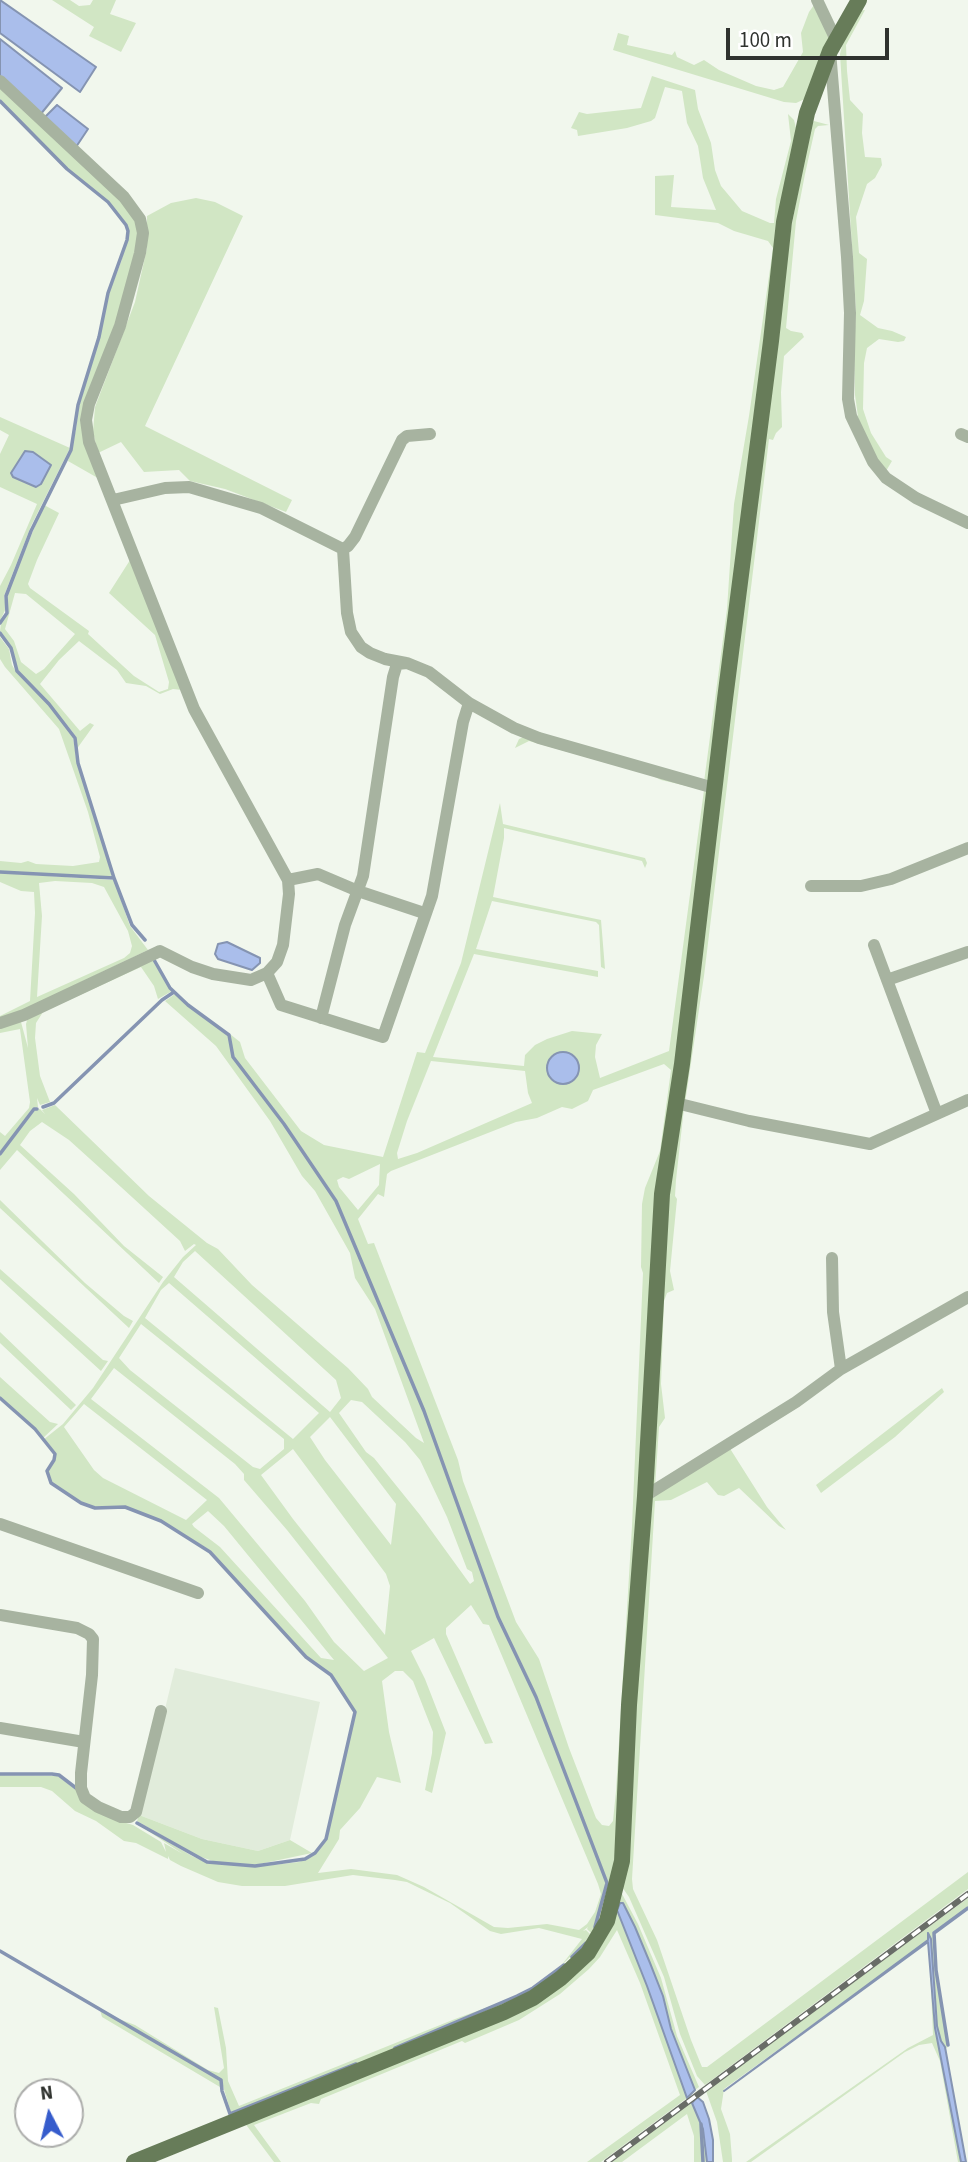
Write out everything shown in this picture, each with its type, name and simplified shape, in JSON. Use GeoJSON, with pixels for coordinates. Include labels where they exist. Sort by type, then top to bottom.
{"type":"FeatureCollection","features":[{"type":"Feature","properties":{"kind":"main road"},"geometry":{"type":"LineString","coordinates":[[134,2162],[504,2012],[548,1988],[588,1953],[607,1921],[622,1861],[629,1705],[645,1496],[662,1194],[676,1103],[784,222],[800,140],[833,46],[859,0]]}},
{"type":"Feature","properties":{"kind":"street"},"geometry":{"type":"LineString","coordinates":[[817,0],[833,46],[850,313],[848,399],[851,416],[873,462],[886,478],[916,498],[968,523]]}},
{"type":"Feature","properties":{"kind":"street"},"geometry":{"type":"LineString","coordinates":[[0,81],[124,197],[140,219],[143,233],[141,253],[120,326],[95,384],[87,413],[89,442],[194,709],[288,880],[288,918],[283,945],[277,962],[267,973],[251,980],[213,974],[160,951],[24,1015],[0,1023]]}},
{"type":"Feature","properties":{"kind":"street"},"geometry":{"type":"LineString","coordinates":[[343,549],[355,537],[402,440],[407,436],[430,433]]}},
{"type":"Feature","properties":{"kind":"street"},"geometry":{"type":"LineString","coordinates":[[113,500],[165,488],[189,487],[261,508],[343,549]]}},
{"type":"Feature","properties":{"kind":"street"},"geometry":{"type":"LineString","coordinates":[[343,549],[348,622],[356,640],[370,653],[429,672],[468,703],[539,738],[714,788]]}},
{"type":"Feature","properties":{"kind":"street"},"geometry":{"type":"LineString","coordinates":[[320,1018],[345,925],[363,876],[393,677],[397,664],[407,663]]}},
{"type":"Feature","properties":{"kind":"street"},"geometry":{"type":"LineString","coordinates":[[267,973],[281,1005],[383,1037],[432,896],[468,703]]}},
{"type":"Feature","properties":{"kind":"street"},"geometry":{"type":"LineString","coordinates":[[811,886],[871,884],[891,879],[968,848]]}},
{"type":"Feature","properties":{"kind":"street"},"geometry":{"type":"LineString","coordinates":[[288,880],[318,874],[358,891],[424,913]]}},
{"type":"Feature","properties":{"kind":"street"},"geometry":{"type":"LineString","coordinates":[[874,945],[937,1114]]}},
{"type":"Feature","properties":{"kind":"street"},"geometry":{"type":"LineString","coordinates":[[887,980],[968,952]]}},
{"type":"Feature","properties":{"kind":"street"},"geometry":{"type":"LineString","coordinates":[[676,1103],[749,1121],[870,1144],[968,1100]]}},
{"type":"Feature","properties":{"kind":"street"},"geometry":{"type":"LineString","coordinates":[[832,1258],[833,1312],[841,1369]]}},
{"type":"Feature","properties":{"kind":"street"},"geometry":{"type":"LineString","coordinates":[[645,1496],[796,1402],[841,1369],[968,1297]]}},
{"type":"Feature","properties":{"kind":"street"},"geometry":{"type":"LineString","coordinates":[[0,1524],[198,1593]]}},
{"type":"Feature","properties":{"kind":"street"},"geometry":{"type":"LineString","coordinates":[[0,1615],[77,1628],[93,1639],[92,1675],[81,1773],[85,1798],[110,1813],[130,1817],[136,1812],[161,1711]]}},
{"type":"Feature","properties":{"kind":"street"},"geometry":{"type":"LineString","coordinates":[[0,1728],[84,1742]]}},
{"type":"Feature","properties":{"kind":"shaded area"},"geometry":{"type":"Polygon","coordinates":[[[175,1668],[320,1702],[290,1840],[258,1851],[202,1839],[139,1815],[175,1668]]]}},
{"type":"Feature","properties":{"kind":"green space"},"geometry":{"type":"Polygon","coordinates":[[[52,0],[70,0],[79,6],[90,5],[93,0],[116,0],[110,14],[136,23],[121,52],[89,36],[94,27],[52,0]]]}},
{"type":"Feature","properties":{"kind":"green space"},"geometry":{"type":"Polygon","coordinates":[[[814,5],[829,37],[807,98],[796,103],[784,102],[613,50],[618,33],[629,36],[627,45],[672,55],[675,51],[677,57],[694,65],[704,60],[719,70],[756,86],[774,90],[783,87],[803,52],[801,33],[814,5]]]}},
{"type":"Feature","properties":{"kind":"green space"},"geometry":{"type":"Polygon","coordinates":[[[865,10],[846,45],[850,100],[863,114],[865,157],[881,158],[882,165],[875,178],[867,184],[856,217],[859,253],[867,259],[864,301],[860,315],[878,328],[906,337],[904,341],[898,342],[879,339],[867,348],[864,363],[863,409],[871,433],[886,457],[892,461],[886,471],[859,424],[855,395],[856,310],[840,54],[859,11],[865,10]]]}},
{"type":"Feature","properties":{"kind":"green space"},"geometry":{"type":"Polygon","coordinates":[[[652,76],[695,90],[721,186],[742,211],[770,223],[774,223],[776,199],[791,141],[788,114],[794,120],[796,128],[709,783],[704,782],[727,609],[734,504],[773,248],[768,241],[734,231],[718,223],[655,215],[655,176],[674,175],[671,207],[716,210],[703,178],[698,146],[687,123],[682,91],[665,87],[655,118],[651,121],[578,136],[577,130],[571,128],[579,112],[587,114],[641,108],[652,76]]]}},
{"type":"Feature","properties":{"kind":"green space"},"geometry":{"type":"Polygon","coordinates":[[[0,85],[124,200],[140,229],[134,268],[85,411],[103,481],[68,461],[79,406],[100,337],[109,293],[129,231],[127,224],[108,201],[68,169],[0,99],[0,85]]]}},
{"type":"Feature","properties":{"kind":"green space"},"geometry":{"type":"Polygon","coordinates":[[[814,121],[829,125],[815,129],[805,174],[796,221],[786,328],[802,333],[804,337],[784,356],[782,427],[773,440],[769,439],[704,976],[685,1103],[679,1102],[787,250],[811,124],[814,121]]]}},
{"type":"Feature","properties":{"kind":"green space"},"geometry":{"type":"Polygon","coordinates":[[[196,198],[215,202],[243,216],[145,426],[292,500],[286,512],[225,489],[190,481],[179,470],[144,472],[121,442],[98,453],[93,432],[95,407],[135,302],[147,248],[147,216],[171,203],[196,198]]]}},
{"type":"Feature","properties":{"kind":"green space"},"geometry":{"type":"Polygon","coordinates":[[[0,417],[70,448],[31,526],[4,596],[6,608],[0,621],[0,586],[37,504],[0,487],[0,454],[9,435],[0,430],[0,417]]]}},
{"type":"Feature","properties":{"kind":"green space"},"geometry":{"type":"Polygon","coordinates":[[[44,505],[59,513],[37,560],[28,584],[30,588],[89,631],[88,634],[134,676],[159,692],[168,689],[169,682],[155,635],[109,593],[132,557],[182,690],[173,689],[160,694],[146,686],[126,683],[117,670],[79,641],[40,684],[80,731],[90,723],[94,725],[76,750],[76,737],[18,670],[12,647],[0,631],[1,623],[8,613],[7,596],[44,505]],[[15,593],[5,629],[14,641],[21,662],[36,674],[44,669],[75,634],[26,594],[15,593]]]}},
{"type":"Feature","properties":{"kind":"green space"},"geometry":{"type":"Polygon","coordinates":[[[0,637],[9,649],[15,670],[47,703],[73,737],[77,764],[112,877],[0,871],[0,861],[73,866],[99,862],[100,857],[88,812],[59,729],[5,667],[0,659],[0,637]]]}},
{"type":"Feature","properties":{"kind":"green space"},"geometry":{"type":"Polygon","coordinates":[[[524,737],[712,790],[679,1052],[615,1855],[612,1880],[608,1883],[537,1696],[499,1616],[424,1411],[337,1200],[285,1123],[234,1057],[230,1034],[240,1042],[245,1058],[301,1131],[324,1145],[383,1157],[417,1052],[425,1053],[461,963],[500,803],[503,824],[645,858],[647,863],[645,868],[642,861],[504,828],[493,897],[601,920],[605,969],[601,967],[599,925],[596,922],[492,901],[476,949],[598,971],[598,977],[474,954],[433,1057],[524,1066],[525,1055],[535,1045],[547,1039],[572,1031],[602,1034],[596,1045],[595,1057],[600,1078],[669,1051],[704,790],[529,741],[515,748],[519,739],[524,737]],[[431,1061],[407,1121],[397,1153],[398,1159],[532,1103],[525,1071],[431,1061]],[[664,1064],[593,1090],[588,1101],[572,1109],[562,1107],[537,1118],[516,1122],[391,1171],[387,1174],[384,1197],[378,1194],[358,1219],[368,1244],[374,1243],[458,1460],[463,1481],[516,1622],[539,1659],[596,1818],[602,1825],[609,1826],[613,1821],[616,1791],[632,1526],[643,1273],[642,1204],[645,1188],[660,1151],[671,1070],[664,1064]],[[380,1164],[349,1179],[343,1177],[337,1180],[339,1187],[358,1210],[379,1185],[380,1164]]]}},
{"type":"Feature","properties":{"kind":"green space"},"geometry":{"type":"Polygon","coordinates":[[[0,873],[114,880],[130,926],[148,950],[0,1021],[0,1016],[30,1001],[35,913],[34,892],[21,891],[0,882],[0,873]],[[39,883],[42,916],[37,997],[130,953],[132,946],[128,931],[104,887],[92,883],[39,883]]]}},
{"type":"Feature","properties":{"kind":"green space"},"geometry":{"type":"Polygon","coordinates":[[[153,959],[172,991],[158,999],[154,986],[141,967],[43,1012],[36,1023],[35,1038],[40,1076],[50,1102],[40,1105],[37,1098],[38,1107],[33,1108],[0,1153],[0,1132],[5,1136],[29,1108],[30,1102],[20,1029],[0,1033],[0,1026],[21,1022],[28,1048],[28,1017],[153,959]]]}},
{"type":"Feature","properties":{"kind":"green space"},"geometry":{"type":"Polygon","coordinates":[[[175,994],[229,1035],[232,1057],[283,1124],[336,1201],[423,1411],[498,1617],[535,1697],[607,1883],[591,1933],[588,1927],[583,1931],[586,1930],[590,1934],[560,1967],[582,1939],[539,1928],[501,1934],[490,1931],[450,1903],[407,1882],[395,1880],[353,1875],[285,1886],[242,1886],[218,1882],[181,1866],[168,1856],[168,1859],[136,1843],[124,1841],[96,1821],[75,1811],[52,1791],[41,1787],[0,1787],[0,1775],[58,1776],[116,1820],[133,1825],[161,1842],[166,1852],[164,1843],[183,1854],[136,1823],[207,1863],[255,1867],[299,1862],[315,1854],[326,1840],[356,1712],[332,1674],[306,1657],[211,1551],[161,1520],[125,1507],[95,1507],[81,1502],[51,1483],[48,1471],[56,1454],[43,1440],[63,1424],[93,1388],[163,1282],[196,1245],[185,1251],[180,1241],[69,1140],[42,1122],[30,1131],[20,1145],[74,1194],[124,1246],[163,1277],[159,1283],[17,1150],[0,1170],[0,1156],[35,1110],[40,1109],[45,1114],[42,1110],[55,1105],[149,1196],[218,1249],[252,1285],[348,1368],[372,1397],[424,1443],[375,1309],[355,1278],[350,1253],[315,1191],[302,1176],[270,1121],[216,1046],[165,1001],[175,994]],[[195,1251],[183,1262],[174,1277],[330,1412],[341,1398],[336,1380],[195,1251]],[[169,1283],[161,1290],[145,1318],[293,1439],[319,1413],[169,1283]],[[141,1324],[119,1358],[130,1370],[253,1467],[260,1469],[284,1449],[284,1439],[141,1324]],[[114,1368],[91,1399],[219,1498],[305,1601],[334,1642],[364,1671],[388,1658],[244,1480],[244,1474],[235,1464],[114,1368]],[[351,1400],[339,1413],[366,1452],[374,1458],[420,1515],[470,1584],[474,1581],[420,1460],[405,1442],[362,1402],[351,1400]],[[84,1404],[64,1427],[94,1470],[103,1478],[186,1520],[207,1500],[84,1404]],[[330,1417],[310,1437],[391,1545],[396,1504],[330,1417]],[[293,1449],[261,1475],[385,1635],[390,1586],[386,1574],[293,1449]],[[208,1511],[192,1524],[220,1547],[321,1658],[334,1660],[224,1526],[208,1511]],[[471,1605],[446,1628],[446,1634],[493,1743],[485,1744],[434,1638],[411,1651],[446,1733],[432,1793],[425,1790],[433,1732],[413,1681],[403,1671],[395,1671],[382,1681],[389,1732],[401,1783],[377,1777],[360,1808],[340,1830],[339,1839],[318,1873],[351,1869],[397,1875],[424,1887],[494,1927],[547,1924],[579,1930],[595,1912],[601,1894],[598,1884],[489,1625],[483,1624],[471,1605]]]}},
{"type":"Feature","properties":{"kind":"green space"},"geometry":{"type":"Polygon","coordinates":[[[679,1107],[684,1108],[670,1271],[674,1290],[667,1293],[664,1301],[661,1384],[665,1418],[659,1427],[655,1487],[651,1489],[664,1244],[679,1107]]]}},
{"type":"Feature","properties":{"kind":"green space"},"geometry":{"type":"Polygon","coordinates":[[[0,1200],[85,1283],[133,1321],[129,1328],[0,1208],[0,1200]]]}},
{"type":"Feature","properties":{"kind":"green space"},"geometry":{"type":"Polygon","coordinates":[[[0,1269],[103,1360],[108,1361],[101,1371],[0,1279],[0,1269]]]}},
{"type":"Feature","properties":{"kind":"green space"},"geometry":{"type":"Polygon","coordinates":[[[0,1332],[76,1405],[71,1410],[0,1343],[0,1332]]]}},
{"type":"Feature","properties":{"kind":"green space"},"geometry":{"type":"Polygon","coordinates":[[[0,1377],[50,1422],[58,1424],[42,1439],[36,1429],[0,1398],[0,1377]]]}},
{"type":"Feature","properties":{"kind":"green space"},"geometry":{"type":"Polygon","coordinates":[[[942,1388],[944,1392],[895,1437],[821,1493],[816,1485],[942,1388]]]}},
{"type":"Feature","properties":{"kind":"green space"},"geometry":{"type":"Polygon","coordinates":[[[729,1447],[767,1507],[786,1530],[739,1488],[724,1496],[718,1495],[707,1482],[671,1500],[655,1501],[632,1879],[633,1889],[657,1940],[702,2067],[707,2067],[968,1872],[968,1889],[705,2085],[697,2076],[680,2034],[664,1977],[629,1897],[622,1887],[650,1495],[729,1447]]]}},
{"type":"Feature","properties":{"kind":"green space"},"geometry":{"type":"Polygon","coordinates":[[[139,1815],[202,1839],[258,1851],[290,1840],[312,1853],[255,1865],[222,1864],[198,1856],[137,1821],[139,1815]]]}},
{"type":"Feature","properties":{"kind":"green space"},"geometry":{"type":"Polygon","coordinates":[[[621,1892],[661,1978],[677,2036],[699,2087],[695,2090],[671,2029],[663,1996],[650,1963],[635,1927],[619,1901],[621,1892]]]}},
{"type":"Feature","properties":{"kind":"green space"},"geometry":{"type":"Polygon","coordinates":[[[968,1898],[968,1907],[933,1932],[935,1971],[948,2047],[941,2041],[937,2026],[931,1939],[927,1934],[929,1940],[724,2089],[721,2109],[730,2134],[732,2162],[723,2162],[717,2122],[706,2091],[968,1898]]]}},
{"type":"Feature","properties":{"kind":"green space"},"geometry":{"type":"Polygon","coordinates":[[[615,1906],[687,2098],[601,2162],[587,2162],[680,2095],[640,1983],[617,1930],[589,1969],[560,1994],[519,2020],[321,2099],[319,2104],[311,2103],[254,2125],[281,2162],[274,2162],[244,2122],[568,1976],[615,1906]]]}},
{"type":"Feature","properties":{"kind":"green space"},"geometry":{"type":"Polygon","coordinates":[[[592,1942],[539,1990],[239,2116],[236,2112],[346,2068],[231,2113],[221,2079],[119,2019],[135,2025],[208,2070],[219,2073],[224,2068],[214,2007],[218,2008],[226,2048],[228,2081],[239,2106],[518,1996],[552,1976],[587,1943],[592,1942]]]}},
{"type":"Feature","properties":{"kind":"green space"},"geometry":{"type":"Polygon","coordinates":[[[929,1942],[935,2028],[961,2162],[958,2162],[940,2061],[932,2043],[919,2045],[905,2052],[751,2162],[746,2162],[908,2048],[933,2035],[929,1942]]]}},
{"type":"Feature","properties":{"kind":"green space"},"geometry":{"type":"Polygon","coordinates":[[[100,2010],[220,2080],[220,2087],[102,2017],[100,2010]]]}},
{"type":"Feature","properties":{"kind":"green space"},"geometry":{"type":"Polygon","coordinates":[[[692,2101],[703,2129],[707,2162],[694,2162],[694,2136],[687,2114],[622,2162],[611,2162],[692,2101]]]}},
{"type":"Feature","properties":{"kind":"water"},"geometry":{"type":"Polygon","coordinates":[[[0,0],[96,67],[80,92],[0,33],[0,0]]]}},
{"type":"Feature","properties":{"kind":"water"},"geometry":{"type":"Polygon","coordinates":[[[0,39],[62,88],[40,115],[0,76],[0,39]]]}},
{"type":"Feature","properties":{"kind":"water"},"geometry":{"type":"Polygon","coordinates":[[[57,105],[88,129],[76,147],[43,119],[57,105]]]}},
{"type":"Feature","properties":{"kind":"water"},"geometry":{"type":"Polygon","coordinates":[[[25,451],[33,452],[51,465],[41,484],[36,487],[13,477],[11,473],[25,451]]]}},
{"type":"Feature","properties":{"kind":"water"},"geometry":{"type":"Polygon","coordinates":[[[227,942],[260,958],[260,963],[252,970],[218,959],[215,954],[218,944],[227,942]]]}},
{"type":"Feature","properties":{"kind":"water"},"geometry":{"type":"Polygon","coordinates":[[[563,1052],[574,1057],[579,1068],[574,1079],[563,1084],[552,1079],[547,1068],[552,1057],[563,1052]]]}},
{"type":"Feature","properties":{"kind":"water"},"geometry":{"type":"Polygon","coordinates":[[[620,1903],[623,1903],[635,1927],[663,1996],[671,2029],[695,2090],[687,2098],[617,1910],[620,1903]]]}},
{"type":"Feature","properties":{"kind":"water"},"geometry":{"type":"Polygon","coordinates":[[[928,1933],[931,1939],[937,2026],[945,2047],[966,2162],[961,2162],[935,2028],[928,1942],[724,2091],[928,1940],[928,1933]]]}},
{"type":"Feature","properties":{"kind":"water"},"geometry":{"type":"Polygon","coordinates":[[[697,2097],[703,2102],[709,2119],[713,2162],[707,2162],[703,2129],[692,2103],[697,2097]]]}},
{"type":"Feature","properties":{"kind":"waterway"},"geometry":{"type":"LineString","coordinates":[[0,101],[67,169],[108,202],[128,231],[78,405],[71,450],[31,531],[6,596],[7,613],[0,623]]}},
{"type":"Feature","properties":{"kind":"waterway"},"geometry":{"type":"LineString","coordinates":[[0,633],[11,648],[17,671],[49,704],[75,738],[78,763],[114,878]]}},
{"type":"Feature","properties":{"kind":"waterway"},"geometry":{"type":"LineString","coordinates":[[0,872],[114,878],[132,925],[145,940]]}},
{"type":"Feature","properties":{"kind":"waterway"},"geometry":{"type":"LineString","coordinates":[[153,958],[170,988],[229,1035],[233,1057],[284,1124],[336,1201],[424,1411],[498,1617],[536,1697],[607,1883],[595,1927]]}},
{"type":"Feature","properties":{"kind":"waterway"},"geometry":{"type":"LineString","coordinates":[[43,1107],[54,1103],[162,1000],[174,992]]}},
{"type":"Feature","properties":{"kind":"waterway"},"geometry":{"type":"LineString","coordinates":[[0,1154],[34,1109],[37,1109]]}},
{"type":"Feature","properties":{"kind":"waterway"},"geometry":{"type":"LineString","coordinates":[[0,1398],[35,1429],[55,1454],[47,1471],[51,1483],[81,1503],[95,1508],[125,1507],[161,1521],[210,1552],[306,1657],[331,1675],[355,1712],[326,1839],[315,1853],[305,1859],[255,1866],[207,1862],[137,1823]]}},
{"type":"Feature","properties":{"kind":"waterway"},"geometry":{"type":"LineString","coordinates":[[0,1774],[59,1775],[76,1788]]}},
{"type":"Feature","properties":{"kind":"waterway"},"geometry":{"type":"LineString","coordinates":[[948,2045],[936,1970],[934,1933],[968,1908]]}},
{"type":"Feature","properties":{"kind":"waterway"},"geometry":{"type":"LineString","coordinates":[[572,1957],[586,1943]]}},
{"type":"Feature","properties":{"kind":"waterway"},"geometry":{"type":"LineString","coordinates":[[0,1951],[221,2080],[230,2114],[356,2064]]}},
{"type":"Feature","properties":{"kind":"waterway"},"geometry":{"type":"LineString","coordinates":[[395,2048],[517,1996],[533,1988],[564,1965]]}},
{"type":"Feature","properties":{"kind":"waterway"},"geometry":{"type":"LineString","coordinates":[[701,2124],[703,2162]]}},
{"type":"Feature","properties":{"kind":"railway"},"geometry":{"type":"LineString","coordinates":[[607,2162],[968,1894]]}}]}
